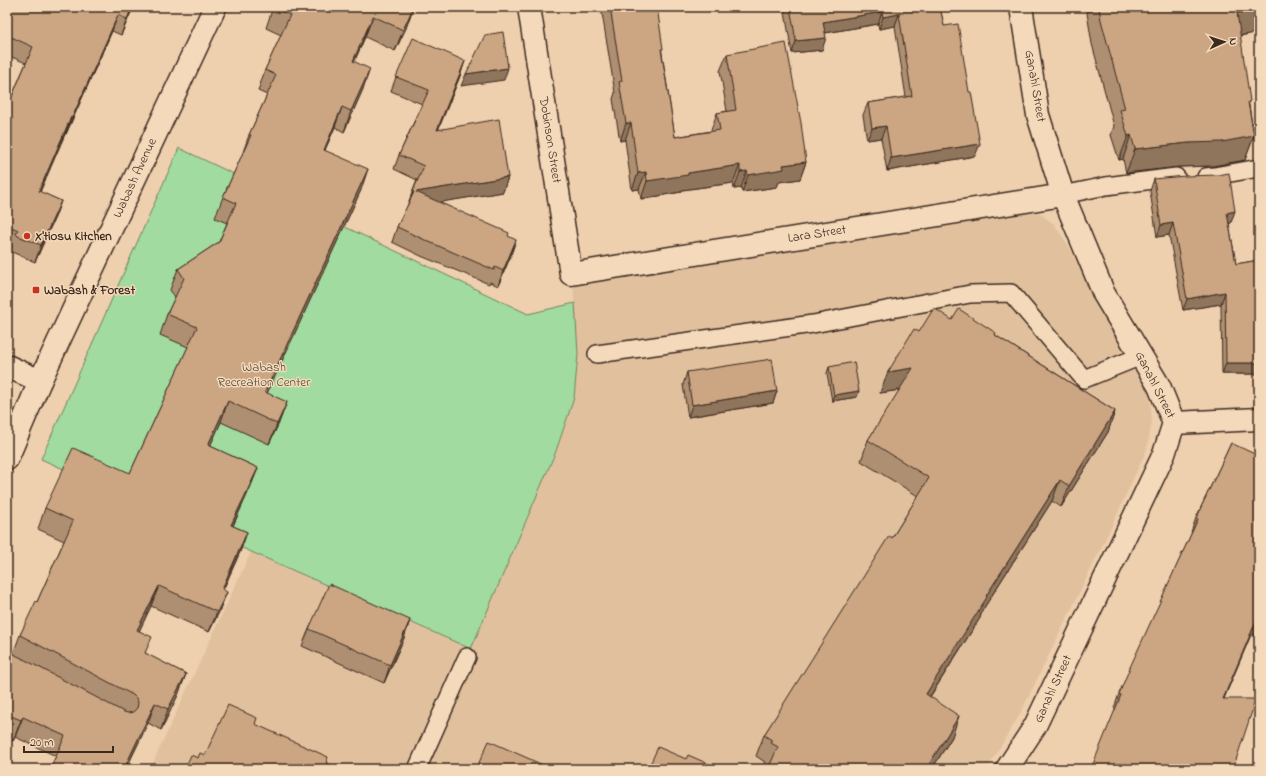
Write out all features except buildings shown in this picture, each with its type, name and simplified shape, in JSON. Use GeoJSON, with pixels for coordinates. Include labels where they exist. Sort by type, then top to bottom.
{"type":"FeatureCollection","features":[{"type":"Feature","properties":{"kind":"street","name":"Wabash Avenue"},"geometry":{"type":"LineString","coordinates":[[7,459],[40,381],[215,7]]}},
{"type":"Feature","properties":{"kind":"street","name":"Dobinson Street"},"geometry":{"type":"LineString","coordinates":[[529,7],[571,274]]}},
{"type":"Feature","properties":{"kind":"street","name":"Ganahl Street"},"geometry":{"type":"LineString","coordinates":[[1007,769],[1035,726],[1164,454],[1174,423],[1159,386],[1104,294],[1063,195],[1038,115],[1022,7]]}},
{"type":"Feature","properties":{"kind":"street","name":"Lara Street"},"geometry":{"type":"LineString","coordinates":[[571,274],[1063,195]]}},
{"type":"Feature","properties":{"kind":"street"},"geometry":{"type":"LineString","coordinates":[[7,366],[40,381]]}},
{"type":"Feature","properties":{"kind":"street"},"geometry":{"type":"LineString","coordinates":[[1174,423],[1259,419]]}},
{"type":"Feature","properties":{"kind":"lane"},"geometry":{"type":"LineString","coordinates":[[1063,195],[1106,186],[1180,177],[1214,176],[1259,168]]}},
{"type":"Feature","properties":{"kind":"lane"},"geometry":{"type":"LineString","coordinates":[[597,354],[813,324],[970,294],[1011,293],[1084,379],[1141,356]]}},
{"type":"Feature","properties":{"kind":"lane"},"geometry":{"type":"LineString","coordinates":[[417,769],[467,657]]}},
{"type":"Feature","properties":{"kind":"shaded area"},"geometry":{"type":"Polygon","coordinates":[[[1021,211],[1040,214],[1054,224],[1070,248],[1111,328],[1140,373],[1150,398],[1152,421],[1147,449],[1109,532],[1020,714],[987,769],[150,769],[251,552],[470,649],[556,451],[574,398],[578,354],[573,282],[1021,211]]]}},
{"type":"Feature","properties":{"kind":"green space","name":"Wabash Recreation Center"},"geometry":{"type":"Polygon","coordinates":[[[179,148],[528,314],[575,303],[578,354],[574,398],[556,451],[471,649],[41,459],[179,148]]]}},
{"type":"Feature","properties":{"kind":"place","name":"X'tiosu Kitchen"},"geometry":{"type":"Point","coordinates":[27,236]}},
{"type":"Feature","properties":{"kind":"place","name":"Wabash & Forest"},"geometry":{"type":"Point","coordinates":[36,290]}}]}
